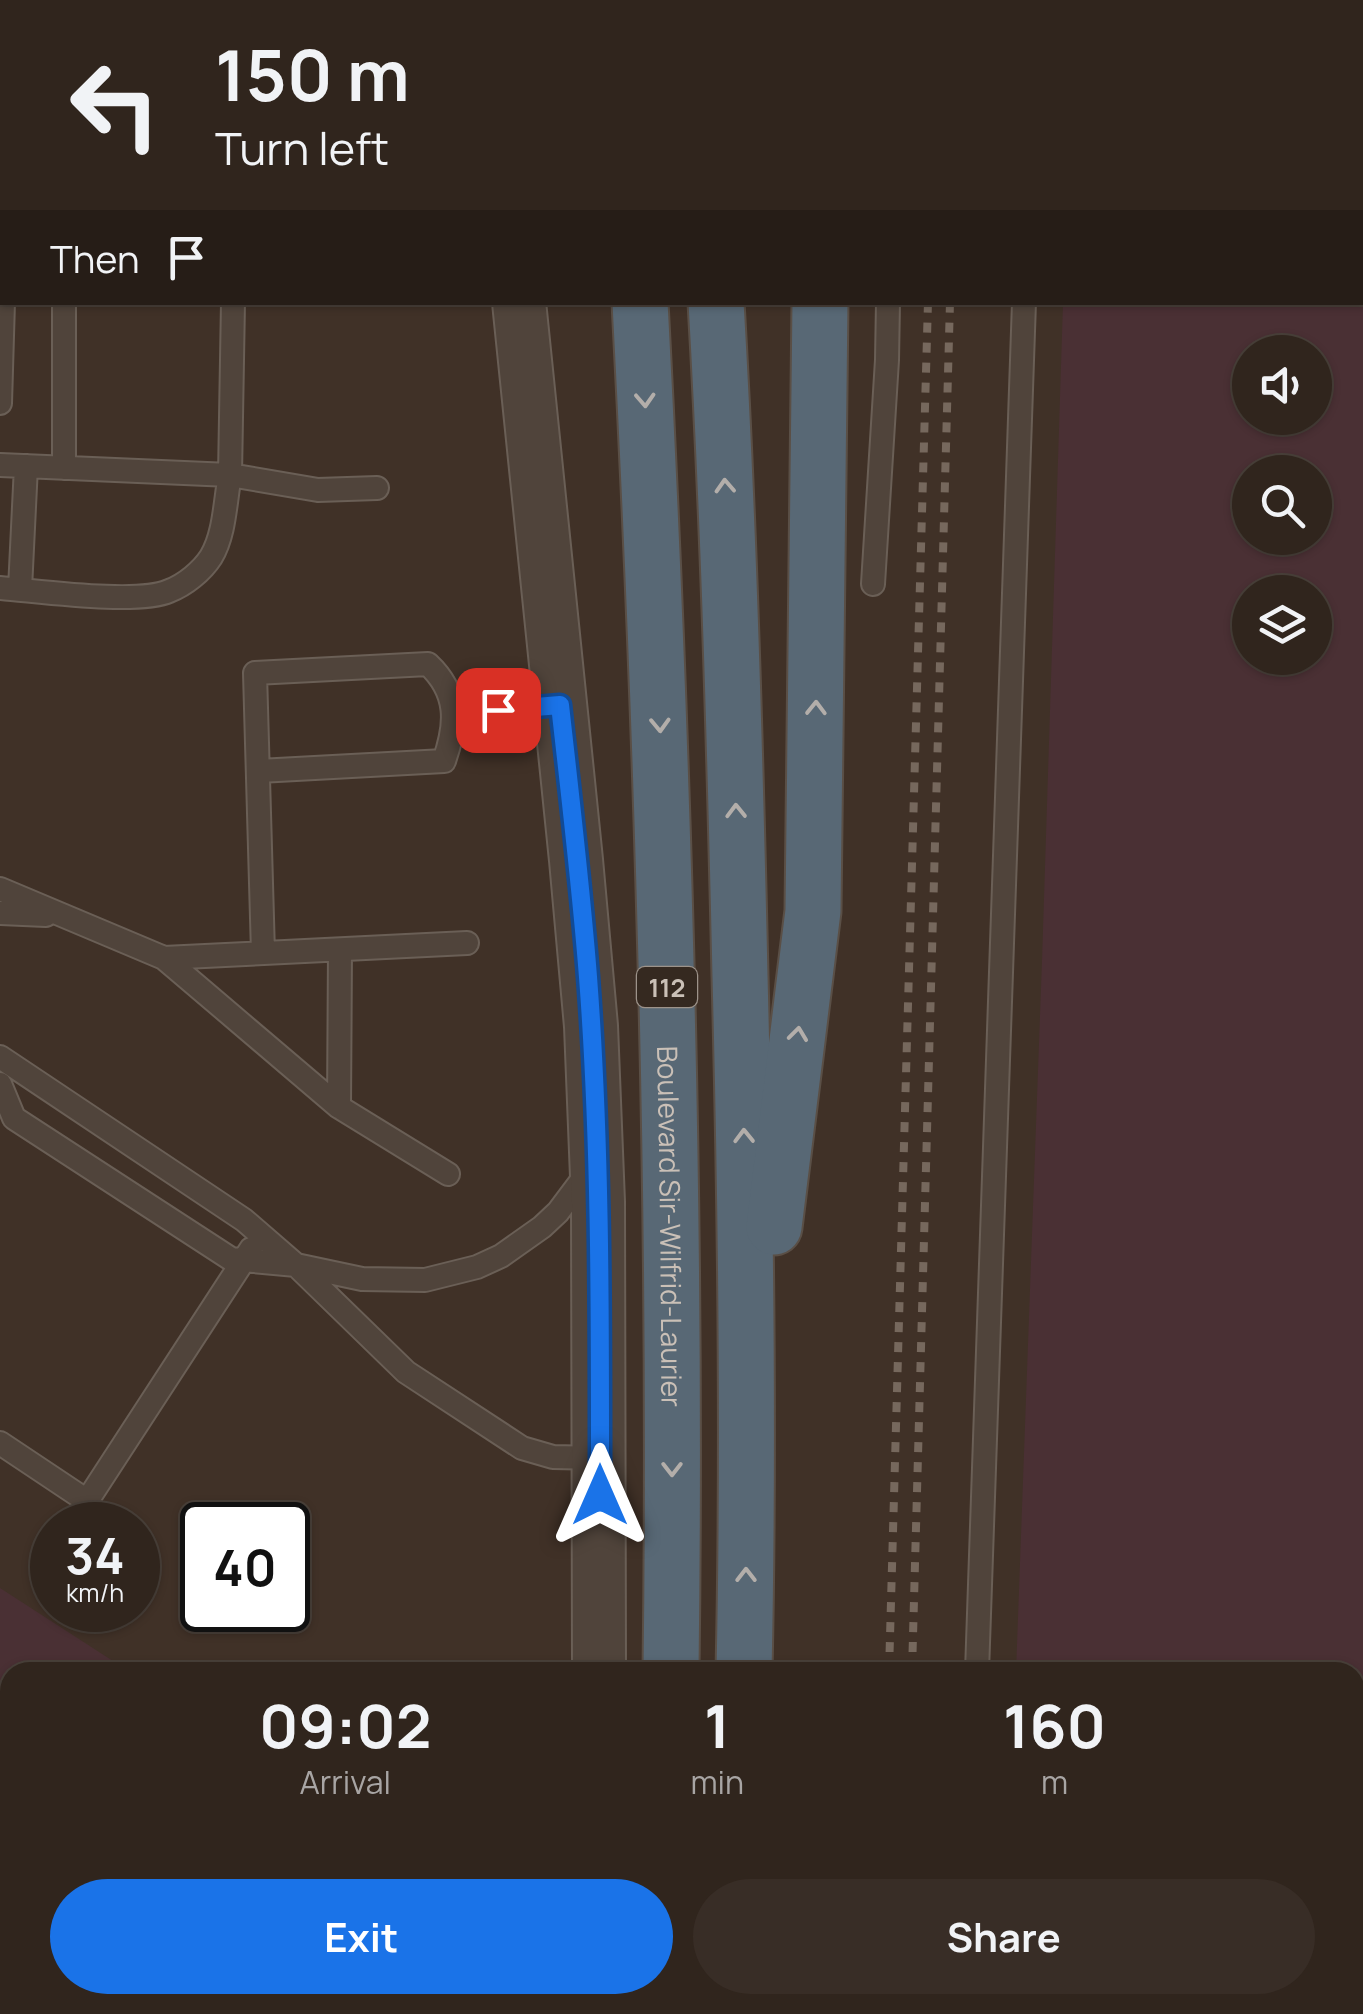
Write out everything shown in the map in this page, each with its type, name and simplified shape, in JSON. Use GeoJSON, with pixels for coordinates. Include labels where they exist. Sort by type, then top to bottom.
{"type":"FeatureCollection","features":[{"type":"Feature","properties":{"kind":"highway","name":"Boulevard Sir-Wilfrid-Laurier"},"geometry":{"type":"LineString","coordinates":[[640,305],[657,634],[666,953],[673,1338],[671,1662]]}},
{"type":"Feature","properties":{"kind":"highway"},"geometry":{"type":"LineString","coordinates":[[716,305],[734,694],[746,1265],[744,1662]]}},
{"type":"Feature","properties":{"kind":"highway"},"geometry":{"type":"LineString","coordinates":[[747,1444],[813,910],[820,305]]}},
{"type":"Feature","properties":{"kind":"street"},"geometry":{"type":"LineString","coordinates":[[519,305],[588,978],[597,1162],[600,1662]]}},
{"type":"Feature","properties":{"kind":"lane"},"geometry":{"type":"LineString","coordinates":[[0,403],[4,305]]}},
{"type":"Feature","properties":{"kind":"lane"},"geometry":{"type":"LineString","coordinates":[[64,305],[64,468]]}},
{"type":"Feature","properties":{"kind":"lane"},"geometry":{"type":"LineString","coordinates":[[26,466],[10,589],[149,596],[170,591],[195,576],[211,557],[220,533],[230,475],[232,305]]}},
{"type":"Feature","properties":{"kind":"lane"},"geometry":{"type":"LineString","coordinates":[[873,584],[888,305]]}},
{"type":"Feature","properties":{"kind":"lane"},"geometry":{"type":"LineString","coordinates":[[978,1662],[1024,305]]}},
{"type":"Feature","properties":{"kind":"lane"},"geometry":{"type":"LineString","coordinates":[[0,465],[230,475],[318,490],[376,488]]}},
{"type":"Feature","properties":{"kind":"lane"},"geometry":{"type":"LineString","coordinates":[[259,771],[444,761],[454,714],[448,690],[428,664],[255,673],[264,953]]}},
{"type":"Feature","properties":{"kind":"lane"},"geometry":{"type":"LineString","coordinates":[[454,714],[560,705]]}},
{"type":"Feature","properties":{"kind":"lane"},"geometry":{"type":"LineString","coordinates":[[0,889],[164,958],[339,1107],[448,1174]]}},
{"type":"Feature","properties":{"kind":"lane"},"geometry":{"type":"LineString","coordinates":[[0,913],[65,916]]}},
{"type":"Feature","properties":{"kind":"lane"},"geometry":{"type":"LineString","coordinates":[[164,958],[467,943]]}},
{"type":"Feature","properties":{"kind":"lane"},"geometry":{"type":"LineString","coordinates":[[339,1107],[340,950]]}},
{"type":"Feature","properties":{"kind":"lane"},"geometry":{"type":"LineString","coordinates":[[0,1057],[261,1234],[406,1372],[507,1439],[537,1454],[600,1458]]}},
{"type":"Feature","properties":{"kind":"lane"},"geometry":{"type":"LineString","coordinates":[[0,1084],[14,1118],[230,1260],[296,1264],[362,1279],[425,1280],[501,1256],[558,1212],[597,1162]]}},
{"type":"Feature","properties":{"kind":"lane"},"geometry":{"type":"LineString","coordinates":[[0,1443],[87,1501],[261,1234]]}},
{"type":"Feature","properties":{"kind":"shaded area"},"geometry":{"type":"Polygon","coordinates":[[[1063,305],[1363,305],[1363,1662],[1016,1662],[1063,305]]]}},
{"type":"Feature","properties":{"kind":"shaded area"},"geometry":{"type":"Polygon","coordinates":[[[0,1588],[30,1607],[30,1632],[68,1632],[115,1662],[0,1662],[0,1588]]]}},
{"type":"Feature","properties":{"kind":"railway"},"geometry":{"type":"LineString","coordinates":[[889,1662],[928,305]]}},
{"type":"Feature","properties":{"kind":"railway"},"geometry":{"type":"LineString","coordinates":[[912,1662],[950,305]]}},
{"type":"Feature","properties":{"kind":"route"},"geometry":{"type":"LineString","coordinates":[[498,710],[560,705],[588,978],[596,1119],[600,1495]]}}]}
